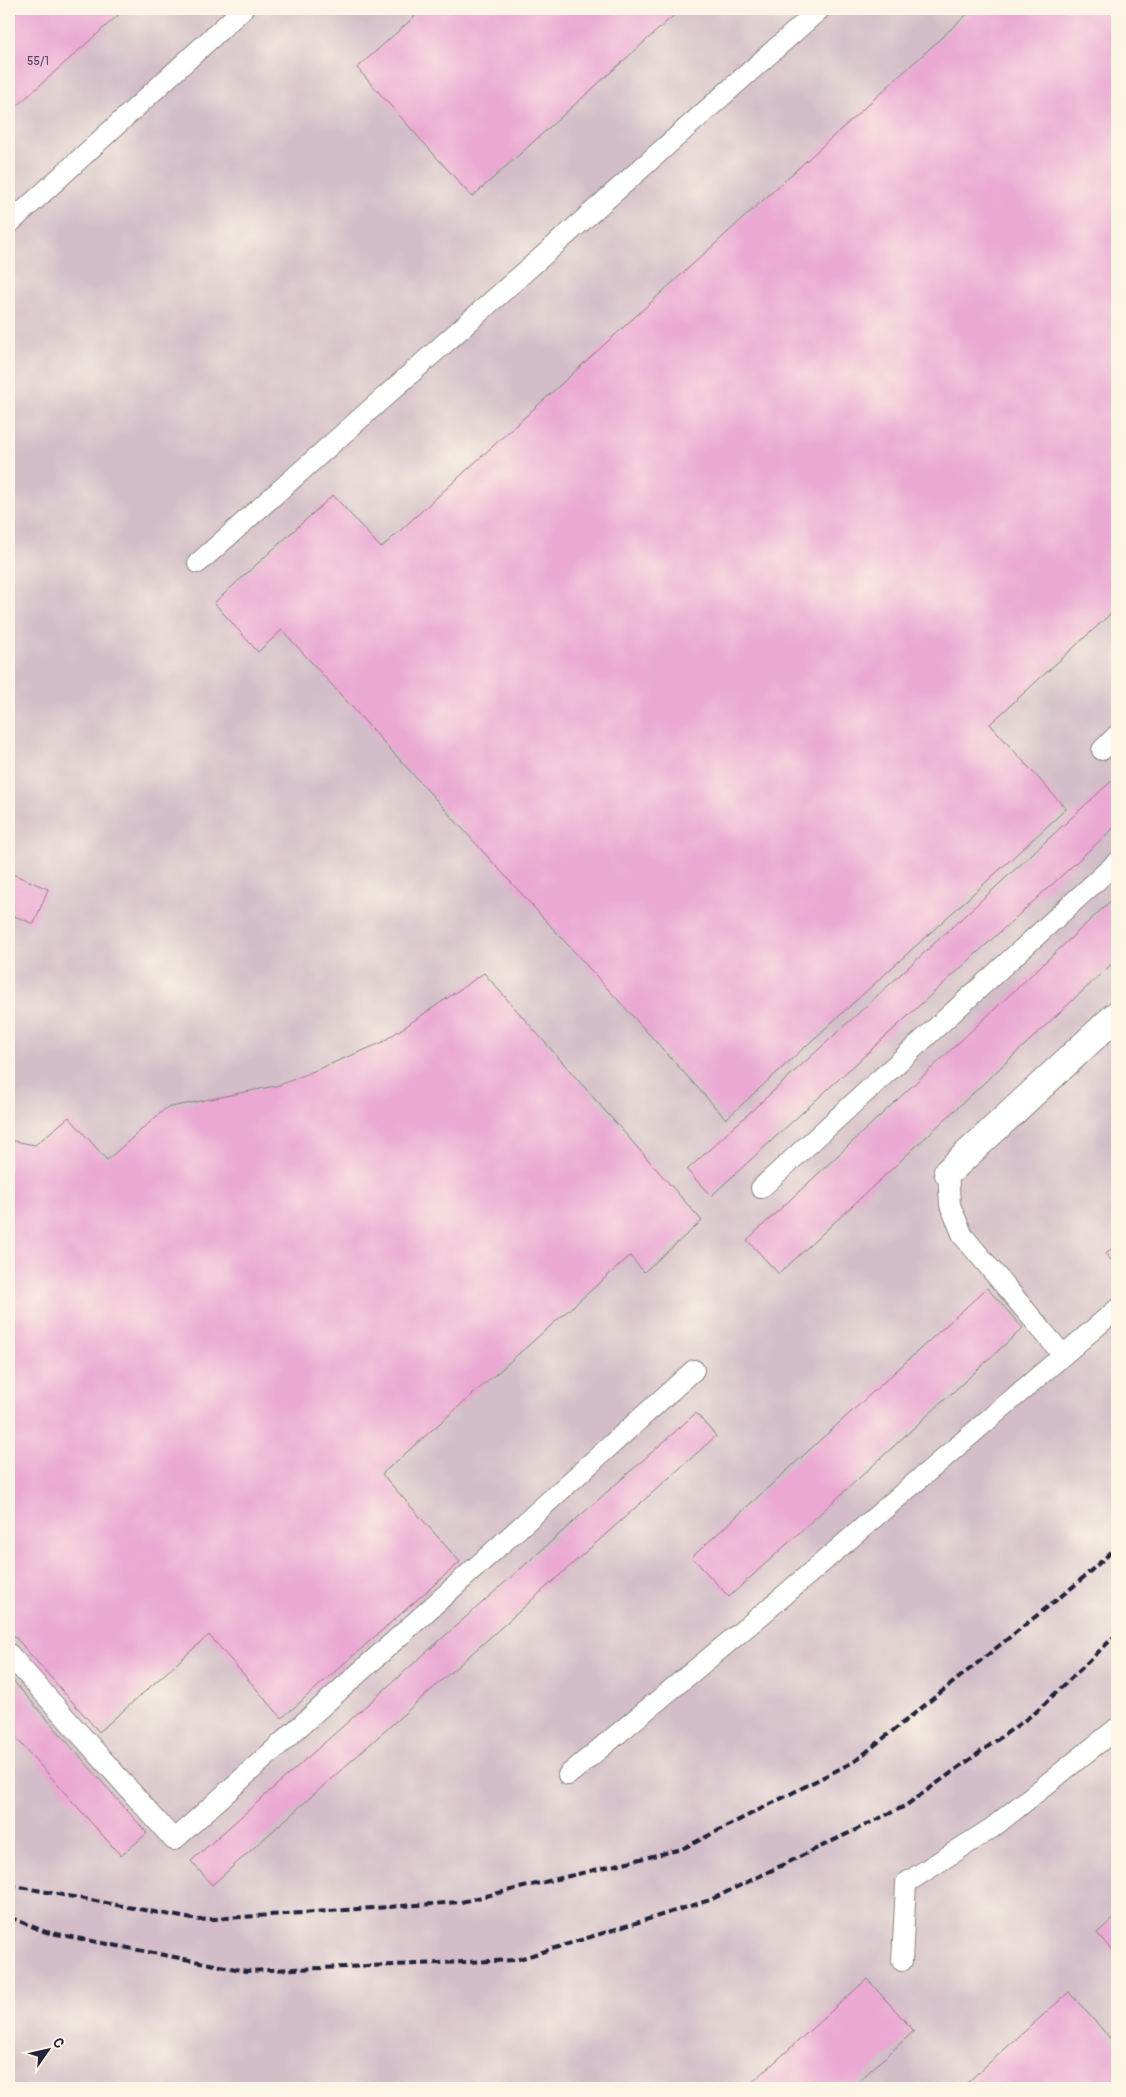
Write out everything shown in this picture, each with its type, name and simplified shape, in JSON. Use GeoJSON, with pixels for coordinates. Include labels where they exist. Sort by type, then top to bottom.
{"type":"FeatureCollection","features":[{"type":"Feature","properties":{"kind":"street"},"geometry":{"type":"LineString","coordinates":[[948,1172],[1117,1015]]}},
{"type":"Feature","properties":{"kind":"lane"},"geometry":{"type":"LineString","coordinates":[[9,223],[243,9]]}},
{"type":"Feature","properties":{"kind":"lane"},"geometry":{"type":"LineString","coordinates":[[198,563],[820,9]]}},
{"type":"Feature","properties":{"kind":"lane"},"geometry":{"type":"LineString","coordinates":[[1102,750],[1117,735]]}},
{"type":"Feature","properties":{"kind":"lane"},"geometry":{"type":"LineString","coordinates":[[761,1188],[1117,862]]}},
{"type":"Feature","properties":{"kind":"lane"},"geometry":{"type":"LineString","coordinates":[[948,1172],[950,1205],[964,1236],[1063,1355]]}},
{"type":"Feature","properties":{"kind":"lane"},"geometry":{"type":"LineString","coordinates":[[568,1775],[760,1616],[1117,1309]]}},
{"type":"Feature","properties":{"kind":"lane"},"geometry":{"type":"LineString","coordinates":[[9,1654],[174,1840],[694,1370]]}},
{"type":"Feature","properties":{"kind":"lane"},"geometry":{"type":"LineString","coordinates":[[902,1961],[906,1883],[992,1828],[1117,1728]]}},
{"type":"Feature","properties":{"kind":"shaded area"},"geometry":{"type":"Polygon","coordinates":[[[9,9],[1117,9],[1117,2088],[9,2088],[9,9]]]}},
{"type":"Feature","properties":{"kind":"building"},"geometry":{"type":"Polygon","coordinates":[[[9,9],[125,9],[9,113],[9,9]]]}},
{"type":"Feature","properties":{"kind":"building"},"geometry":{"type":"Polygon","coordinates":[[[423,9],[681,9],[472,197],[357,68],[423,9]]]}},
{"type":"Feature","properties":{"kind":"building"},"geometry":{"type":"Polygon","coordinates":[[[973,9],[1117,9],[1117,608],[990,724],[1066,809],[726,1119],[282,630],[258,652],[214,603],[333,495],[381,548],[973,9]]]}},
{"type":"Feature","properties":{"kind":"building"},"geometry":{"type":"Polygon","coordinates":[[[1117,776],[1117,825],[711,1196],[687,1170],[1117,776]]]}},
{"type":"Feature","properties":{"kind":"building"},"geometry":{"type":"Polygon","coordinates":[[[10,873],[48,889],[34,924],[9,914],[10,873]]]}},
{"type":"Feature","properties":{"kind":"building"},"geometry":{"type":"Polygon","coordinates":[[[1117,895],[1117,959],[779,1274],[747,1240],[1117,895]]]}},
{"type":"Feature","properties":{"kind":"building"},"geometry":{"type":"Polygon","coordinates":[[[484,973],[702,1221],[644,1272],[630,1256],[382,1474],[460,1562],[282,1718],[209,1635],[99,1732],[9,1630],[9,1140],[35,1145],[69,1117],[107,1160],[166,1108],[280,1085],[381,1043],[484,973]]]}},
{"type":"Feature","properties":{"kind":"building"},"geometry":{"type":"Polygon","coordinates":[[[1117,1244],[1117,1267],[1106,1254],[1117,1244]]]}},
{"type":"Feature","properties":{"kind":"building"},"geometry":{"type":"Polygon","coordinates":[[[987,1288],[1023,1328],[729,1597],[692,1557],[987,1288]]]}},
{"type":"Feature","properties":{"kind":"building"},"geometry":{"type":"Polygon","coordinates":[[[696,1413],[716,1436],[212,1885],[191,1861],[696,1413]]]}},
{"type":"Feature","properties":{"kind":"building"},"geometry":{"type":"Polygon","coordinates":[[[9,1676],[147,1833],[121,1856],[9,1730],[9,1676]]]}},
{"type":"Feature","properties":{"kind":"building"},"geometry":{"type":"Polygon","coordinates":[[[1117,1915],[1117,1956],[1097,1933],[1117,1915]]]}},
{"type":"Feature","properties":{"kind":"building"},"geometry":{"type":"Polygon","coordinates":[[[867,1979],[914,2031],[851,2088],[746,2088],[867,1979]]]}},
{"type":"Feature","properties":{"kind":"building"},"geometry":{"type":"Polygon","coordinates":[[[1069,1992],[1117,2046],[1117,2088],[961,2088],[1069,1992]]]}},
{"type":"Feature","properties":{"kind":"railway"},"geometry":{"type":"LineString","coordinates":[[9,1885],[198,1920],[461,1902],[682,1849],[855,1761],[1075,1585],[1117,1547]]}},
{"type":"Feature","properties":{"kind":"railway"},"geometry":{"type":"LineString","coordinates":[[9,1917],[46,1932],[246,1971],[516,1960],[710,1900],[905,1806],[1036,1712],[1117,1634]]}}]}
